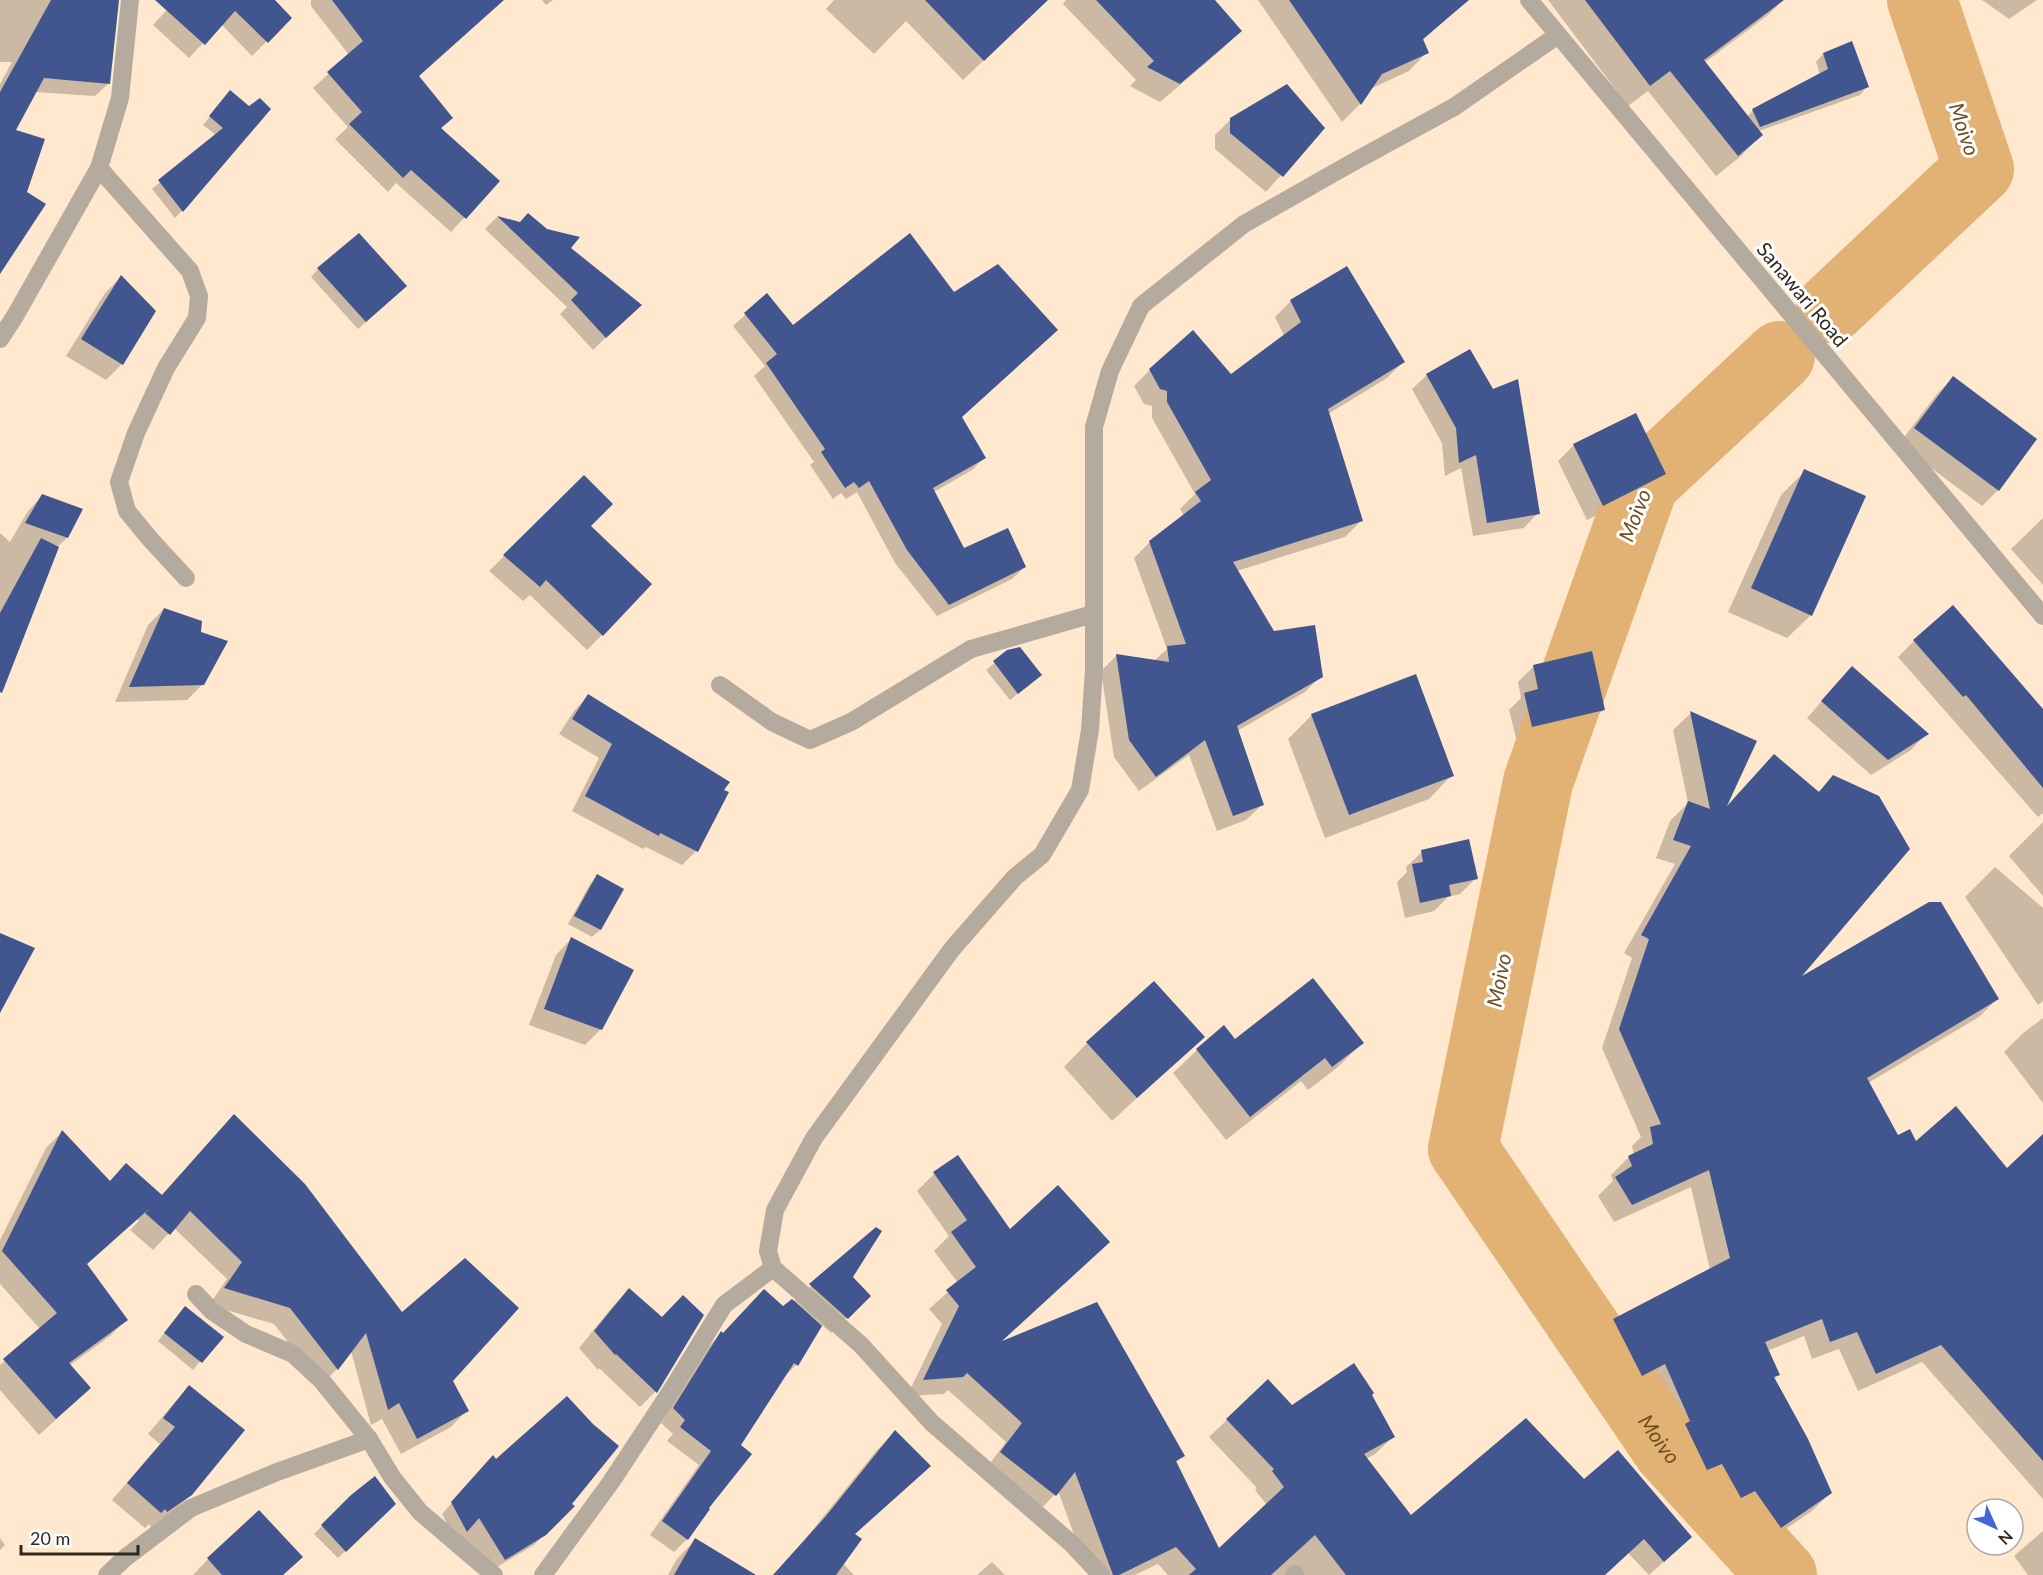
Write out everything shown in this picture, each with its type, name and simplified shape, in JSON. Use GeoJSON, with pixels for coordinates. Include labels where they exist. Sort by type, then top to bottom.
{"type":"FeatureCollection","features":[{"type":"Feature","properties":{"kind":"street"},"geometry":{"type":"LineString","coordinates":[[0,339],[99,168],[120,98],[130,0]]}},
{"type":"Feature","properties":{"kind":"street","name":"Sanawari Road"},"geometry":{"type":"LineString","coordinates":[[1529,0],[2043,616]]}},
{"type":"Feature","properties":{"kind":"street"},"geometry":{"type":"LineString","coordinates":[[1101,1575],[1072,1544],[932,1423],[861,1345],[773,1268],[768,1251],[775,1210],[814,1138],[952,949],[1016,877],[1042,855],[1080,790],[1090,730],[1094,669],[1094,427],[1110,371],[1141,306],[1244,224],[1454,107],[1558,35]]}},
{"type":"Feature","properties":{"kind":"street"},"geometry":{"type":"LineString","coordinates":[[99,168],[190,271],[200,296],[197,318],[166,368],[136,433],[119,482],[127,511],[186,578]]}},
{"type":"Feature","properties":{"kind":"street"},"geometry":{"type":"LineString","coordinates":[[720,685],[772,722],[810,740],[851,722],[971,649],[1093,614]]}},
{"type":"Feature","properties":{"kind":"street"},"geometry":{"type":"LineString","coordinates":[[543,1575],[610,1482],[673,1388],[724,1305],[773,1268]]}},
{"type":"Feature","properties":{"kind":"street"},"geometry":{"type":"LineString","coordinates":[[196,1294],[212,1311],[246,1334],[293,1354],[322,1382],[369,1439],[393,1477],[420,1512],[494,1575]]}},
{"type":"Feature","properties":{"kind":"street"},"geometry":{"type":"LineString","coordinates":[[107,1575],[124,1558],[191,1508],[277,1472],[369,1439]]}},
{"type":"Feature","properties":{"kind":"building"},"geometry":{"type":"Polygon","coordinates":[[[51,0],[119,0],[110,84],[44,78],[16,130],[45,139],[27,192],[46,204],[0,274],[0,92],[51,0]]]}},
{"type":"Feature","properties":{"kind":"building"},"geometry":{"type":"Polygon","coordinates":[[[155,0],[275,0],[292,18],[268,43],[235,11],[205,45],[155,0]]]}},
{"type":"Feature","properties":{"kind":"building"},"geometry":{"type":"Polygon","coordinates":[[[332,0],[504,0],[419,76],[453,118],[441,128],[500,181],[466,219],[411,170],[403,178],[349,124],[362,112],[327,72],[363,41],[332,0]]]}},
{"type":"Feature","properties":{"kind":"building"},"geometry":{"type":"Polygon","coordinates":[[[925,0],[1048,0],[984,61],[925,0]]]}},
{"type":"Feature","properties":{"kind":"building"},"geometry":{"type":"Polygon","coordinates":[[[1096,0],[1215,0],[1242,31],[1180,84],[1147,67],[1154,61],[1096,0]]]}},
{"type":"Feature","properties":{"kind":"building"},"geometry":{"type":"Polygon","coordinates":[[[1289,0],[1469,0],[1423,39],[1429,53],[1382,74],[1361,105],[1289,0]]]}},
{"type":"Feature","properties":{"kind":"building"},"geometry":{"type":"Polygon","coordinates":[[[1585,0],[1784,0],[1704,60],[1763,135],[1738,156],[1670,71],[1650,86],[1585,0]]]}},
{"type":"Feature","properties":{"kind":"building"},"geometry":{"type":"Polygon","coordinates":[[[1852,41],[1869,87],[1760,127],[1752,109],[1828,69],[1823,53],[1852,41]]]}},
{"type":"Feature","properties":{"kind":"building"},"geometry":{"type":"Polygon","coordinates":[[[1287,84],[1325,128],[1283,177],[1230,133],[1230,118],[1287,84]]]}},
{"type":"Feature","properties":{"kind":"building"},"geometry":{"type":"Polygon","coordinates":[[[230,90],[249,106],[260,98],[271,109],[183,212],[158,180],[223,128],[209,116],[230,90]]]}},
{"type":"Feature","properties":{"kind":"building"},"geometry":{"type":"Polygon","coordinates":[[[528,213],[547,229],[580,237],[571,248],[642,305],[606,338],[571,300],[578,293],[497,216],[520,222],[528,213]]]}},
{"type":"Feature","properties":{"kind":"building"},"geometry":{"type":"Polygon","coordinates":[[[359,233],[407,286],[366,322],[317,268],[359,233]]]}},
{"type":"Feature","properties":{"kind":"building"},"geometry":{"type":"Polygon","coordinates":[[[910,233],[954,292],[998,264],[1058,330],[962,417],[986,458],[933,488],[964,548],[1008,528],[1026,567],[949,605],[907,550],[869,481],[859,488],[854,482],[845,488],[821,452],[825,449],[766,363],[777,354],[744,313],[767,293],[793,325],[910,233]]]}},
{"type":"Feature","properties":{"kind":"building"},"geometry":{"type":"Polygon","coordinates":[[[1347,266],[1405,362],[1328,409],[1363,521],[1233,562],[1274,631],[1315,625],[1323,677],[1237,726],[1264,805],[1233,816],[1205,740],[1156,777],[1129,740],[1116,654],[1169,662],[1167,646],[1186,644],[1149,541],[1201,501],[1195,492],[1211,480],[1167,402],[1167,391],[1160,389],[1149,369],[1193,330],[1231,374],[1301,322],[1290,300],[1347,266]]]}},
{"type":"Feature","properties":{"kind":"building"},"geometry":{"type":"Polygon","coordinates":[[[121,275],[156,311],[123,365],[81,339],[121,275]]]}},
{"type":"Feature","properties":{"kind":"building"},"geometry":{"type":"Polygon","coordinates":[[[1470,349],[1493,389],[1518,379],[1540,514],[1487,523],[1476,455],[1459,463],[1456,428],[1426,374],[1470,349]]]}},
{"type":"Feature","properties":{"kind":"building"},"geometry":{"type":"Polygon","coordinates":[[[1953,376],[2037,439],[1999,491],[1914,428],[1953,376]]]}},
{"type":"Feature","properties":{"kind":"building"},"geometry":{"type":"Polygon","coordinates":[[[1636,413],[1666,474],[1603,506],[1573,444],[1636,413]]]}},
{"type":"Feature","properties":{"kind":"building"},"geometry":{"type":"Polygon","coordinates":[[[1804,469],[1866,496],[1812,616],[1751,588],[1804,469]]]}},
{"type":"Feature","properties":{"kind":"building"},"geometry":{"type":"Polygon","coordinates":[[[584,475],[613,504],[591,526],[652,584],[603,636],[546,580],[540,587],[503,555],[584,475]]]}},
{"type":"Feature","properties":{"kind":"building"},"geometry":{"type":"Polygon","coordinates":[[[42,494],[83,509],[68,538],[25,523],[42,494]]]}},
{"type":"Feature","properties":{"kind":"building"},"geometry":{"type":"Polygon","coordinates":[[[41,538],[59,547],[2,693],[0,692],[0,613],[41,538]]]}},
{"type":"Feature","properties":{"kind":"building"},"geometry":{"type":"Polygon","coordinates":[[[1953,605],[2043,709],[2043,788],[1966,695],[1963,697],[1913,640],[1953,605]]]}},
{"type":"Feature","properties":{"kind":"building"},"geometry":{"type":"Polygon","coordinates":[[[164,608],[202,621],[201,632],[228,641],[204,685],[129,687],[164,608]]]}},
{"type":"Feature","properties":{"kind":"building"},"geometry":{"type":"Polygon","coordinates":[[[1020,647],[1042,675],[1018,694],[993,661],[1007,650],[1020,647]]]}},
{"type":"Feature","properties":{"kind":"building"},"geometry":{"type":"Polygon","coordinates":[[[1592,651],[1605,710],[1532,727],[1524,693],[1538,689],[1533,665],[1592,651]]]}},
{"type":"Feature","properties":{"kind":"building"},"geometry":{"type":"Polygon","coordinates":[[[1852,666],[1929,734],[1888,760],[1821,701],[1852,666]]]}},
{"type":"Feature","properties":{"kind":"building"},"geometry":{"type":"Polygon","coordinates":[[[1416,674],[1454,776],[1349,815],[1311,714],[1416,674]]]}},
{"type":"Feature","properties":{"kind":"building"},"geometry":{"type":"Polygon","coordinates":[[[588,694],[730,782],[724,790],[729,792],[698,852],[660,833],[659,836],[585,796],[612,744],[572,719],[588,694]]]}},
{"type":"Feature","properties":{"kind":"building"},"geometry":{"type":"Polygon","coordinates":[[[1690,711],[1757,741],[1727,806],[1774,754],[1819,792],[1833,775],[1879,796],[1910,849],[1802,976],[1929,902],[1941,902],[1999,999],[1867,1078],[1898,1135],[1910,1129],[1916,1141],[1956,1106],[2007,1168],[2043,1134],[2043,1461],[1941,1345],[1876,1374],[1857,1332],[1830,1342],[1822,1319],[1765,1342],[1780,1375],[1774,1377],[1808,1439],[1832,1493],[1781,1528],[1755,1491],[1741,1498],[1722,1464],[1707,1470],[1685,1424],[1690,1421],[1665,1364],[1642,1376],[1613,1319],[1730,1258],[1709,1170],[1632,1205],[1615,1177],[1632,1166],[1628,1156],[1653,1144],[1650,1127],[1661,1124],[1619,1029],[1649,939],[1641,935],[1691,846],[1673,840],[1688,801],[1710,809],[1690,711]]]}},
{"type":"Feature","properties":{"kind":"building"},"geometry":{"type":"Polygon","coordinates":[[[1469,839],[1478,879],[1449,885],[1451,896],[1420,903],[1412,864],[1423,862],[1421,850],[1469,839]]]}},
{"type":"Feature","properties":{"kind":"building"},"geometry":{"type":"Polygon","coordinates":[[[597,874],[624,889],[601,930],[574,916],[597,874]]]}},
{"type":"Feature","properties":{"kind":"building"},"geometry":{"type":"Polygon","coordinates":[[[0,933],[35,948],[0,1013],[0,933]]]}},
{"type":"Feature","properties":{"kind":"building"},"geometry":{"type":"Polygon","coordinates":[[[571,937],[634,970],[602,1030],[544,1009],[571,937]]]}},
{"type":"Feature","properties":{"kind":"building"},"geometry":{"type":"Polygon","coordinates":[[[1313,978],[1364,1043],[1332,1067],[1325,1058],[1250,1117],[1196,1049],[1224,1025],[1235,1039],[1313,978]]]}},
{"type":"Feature","properties":{"kind":"building"},"geometry":{"type":"Polygon","coordinates":[[[1154,981],[1205,1037],[1137,1098],[1086,1042],[1154,981]]]}},
{"type":"Feature","properties":{"kind":"building"},"geometry":{"type":"Polygon","coordinates":[[[234,1114],[305,1184],[402,1312],[465,1258],[519,1308],[453,1381],[469,1411],[417,1439],[399,1403],[388,1410],[366,1333],[338,1370],[290,1308],[224,1288],[242,1262],[190,1211],[170,1235],[145,1213],[150,1208],[87,1264],[128,1320],[69,1363],[91,1388],[56,1419],[3,1359],[57,1313],[2,1251],[62,1130],[110,1181],[126,1163],[162,1195],[234,1114]]]}},
{"type":"Feature","properties":{"kind":"building"},"geometry":{"type":"Polygon","coordinates":[[[958,1155],[1010,1229],[1058,1185],[1110,1242],[1002,1341],[1097,1302],[1185,1456],[1176,1461],[1219,1548],[1284,1487],[1272,1471],[1274,1469],[1226,1419],[1268,1379],[1292,1405],[1354,1363],[1374,1393],[1372,1395],[1395,1437],[1364,1454],[1411,1515],[1526,1418],[1584,1479],[1618,1450],[1692,1537],[1664,1562],[1644,1539],[1605,1575],[1346,1575],[1315,1535],[1271,1575],[1189,1575],[1196,1569],[1176,1547],[1119,1575],[1113,1575],[1075,1472],[1056,1496],[1000,1452],[1022,1423],[967,1373],[963,1377],[923,1380],[959,1306],[946,1290],[976,1267],[951,1232],[967,1220],[933,1172],[958,1155]]]}},
{"type":"Feature","properties":{"kind":"building"},"geometry":{"type":"Polygon","coordinates":[[[876,1227],[882,1231],[853,1277],[871,1296],[848,1319],[809,1284],[876,1227]]]}},
{"type":"Feature","properties":{"kind":"building"},"geometry":{"type":"Polygon","coordinates":[[[629,1288],[662,1317],[683,1295],[704,1315],[657,1393],[615,1355],[594,1331],[629,1288]]]}},
{"type":"Feature","properties":{"kind":"building"},"geometry":{"type":"Polygon","coordinates":[[[764,1289],[783,1306],[792,1299],[822,1326],[798,1366],[794,1363],[741,1445],[752,1454],[709,1508],[688,1540],[662,1521],[711,1451],[680,1427],[685,1420],[673,1408],[721,1331],[723,1333],[764,1289]]]}},
{"type":"Feature","properties":{"kind":"building"},"geometry":{"type":"Polygon","coordinates":[[[185,1306],[224,1337],[202,1363],[164,1333],[185,1306]]]}},
{"type":"Feature","properties":{"kind":"building"},"geometry":{"type":"Polygon","coordinates":[[[189,1385],[245,1430],[192,1495],[167,1512],[165,1509],[161,1513],[127,1483],[175,1427],[163,1418],[189,1385]]]}},
{"type":"Feature","properties":{"kind":"building"},"geometry":{"type":"Polygon","coordinates":[[[567,1396],[593,1424],[619,1446],[572,1504],[575,1506],[546,1535],[505,1560],[479,1518],[467,1532],[451,1502],[493,1455],[496,1459],[567,1396]]]}},
{"type":"Feature","properties":{"kind":"building"},"geometry":{"type":"Polygon","coordinates":[[[895,1430],[931,1466],[855,1534],[862,1539],[836,1575],[773,1575],[826,1516],[895,1430]]]}},
{"type":"Feature","properties":{"kind":"building"},"geometry":{"type":"Polygon","coordinates":[[[375,1476],[396,1504],[346,1552],[321,1525],[351,1495],[375,1476]]]}},
{"type":"Feature","properties":{"kind":"building"},"geometry":{"type":"Polygon","coordinates":[[[259,1510],[303,1557],[283,1575],[222,1575],[207,1558],[259,1510]]]}},
{"type":"Feature","properties":{"kind":"building"},"geometry":{"type":"Polygon","coordinates":[[[695,1538],[756,1575],[674,1575],[695,1538]]]}},
{"type":"Feature","properties":{"kind":"waterway","name":"Moivo"},"geometry":{"type":"LineString","coordinates":[[1831,308],[1979,169],[1922,0]]}},
{"type":"Feature","properties":{"kind":"waterway","name":"Moivo"},"geometry":{"type":"LineString","coordinates":[[1780,356],[1644,483],[1538,782],[1463,1149],[1668,1450],[1782,1575]]}}]}
